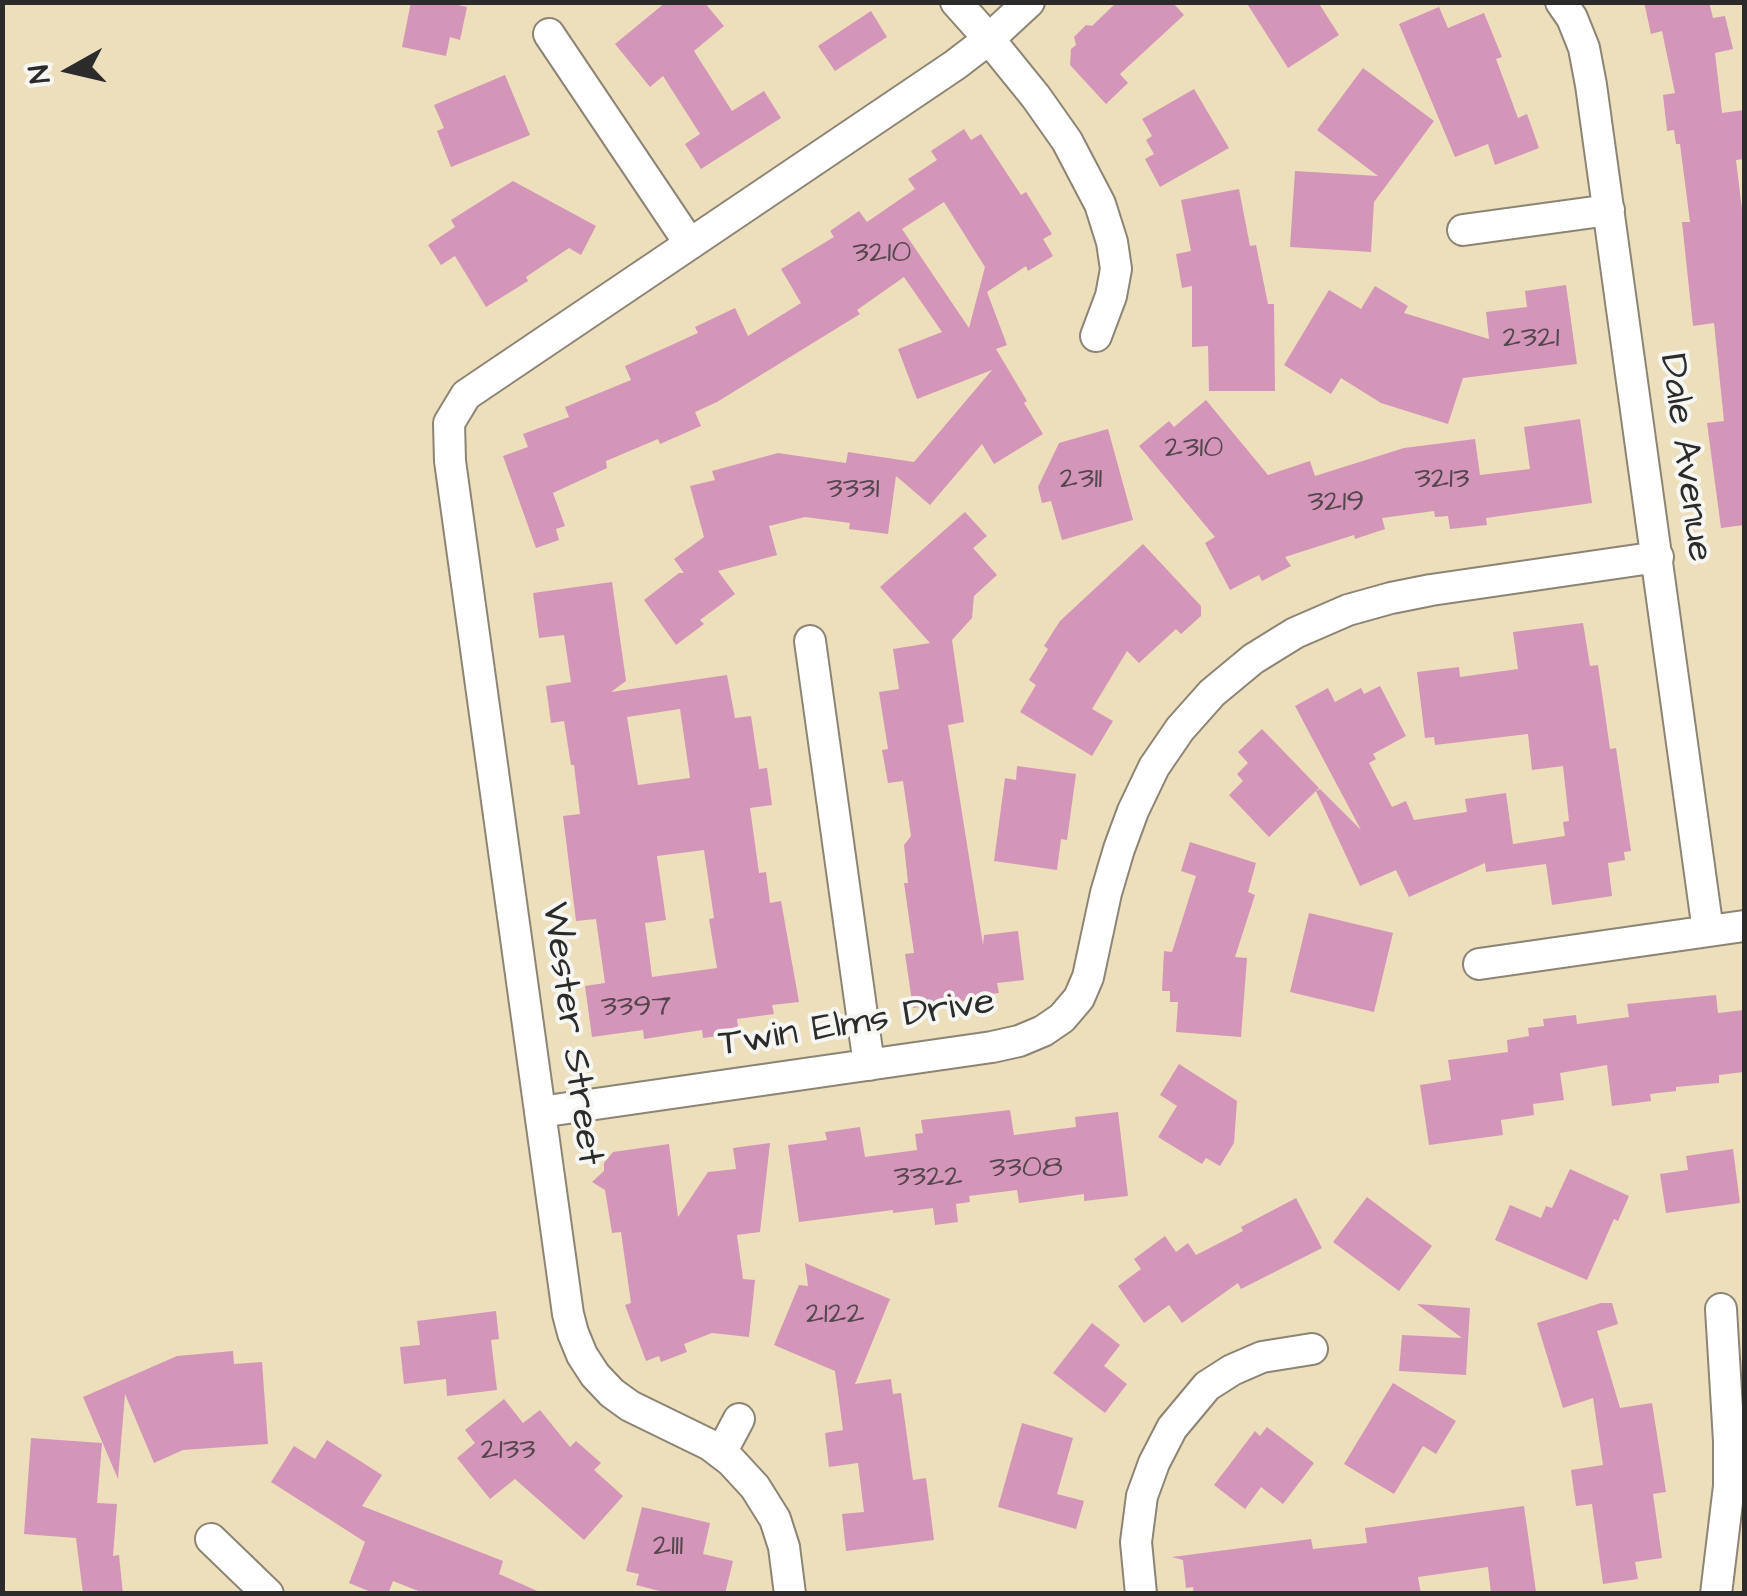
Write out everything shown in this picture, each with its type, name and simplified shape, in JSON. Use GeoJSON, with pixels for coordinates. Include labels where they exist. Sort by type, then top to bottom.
{"type":"FeatureCollection","features":[{"type":"Feature","properties":{"kind":"street"},"geometry":{"type":"LineString","coordinates":[[956,2],[1036,97],[1067,141],[1100,204],[1116,268],[1112,296],[1096,336]]}},
{"type":"Feature","properties":{"kind":"street"},"geometry":{"type":"LineString","coordinates":[[549,34],[690,244],[940,75],[1029,2]]}},
{"type":"Feature","properties":{"kind":"street","name":"Dale Avenue"},"geometry":{"type":"LineString","coordinates":[[1561,2],[1584,48],[1708,931]]}},
{"type":"Feature","properties":{"kind":"street"},"geometry":{"type":"LineString","coordinates":[[1464,230],[1609,210]]}},
{"type":"Feature","properties":{"kind":"street","name":"Wester Street"},"geometry":{"type":"LineString","coordinates":[[690,244],[466,395],[449,423],[450,461],[568,1314],[582,1355],[595,1374],[630,1406],[721,1453],[755,1487],[784,1546],[790,1594]]}},
{"type":"Feature","properties":{"kind":"street","name":"Twin Elms Drive"},"geometry":{"type":"LineString","coordinates":[[540,1112],[992,1048],[1043,1032],[1080,998],[1118,849],[1154,767],[1212,693],[1253,659],[1295,633],[1348,610],[1391,598],[1658,557]]}},
{"type":"Feature","properties":{"kind":"street"},"geometry":{"type":"LineString","coordinates":[[810,641],[869,1065]]}},
{"type":"Feature","properties":{"kind":"street"},"geometry":{"type":"LineString","coordinates":[[1479,964],[1744,926]]}},
{"type":"Feature","properties":{"kind":"street"},"geometry":{"type":"LineString","coordinates":[[1716,1594],[1729,1456],[1721,1309]]}},
{"type":"Feature","properties":{"kind":"street"},"geometry":{"type":"LineString","coordinates":[[1141,1594],[1136,1542],[1142,1496],[1172,1428],[1207,1386],[1232,1370],[1262,1357],[1312,1350]]}},
{"type":"Feature","properties":{"kind":"street"},"geometry":{"type":"LineString","coordinates":[[721,1453],[739,1418]]}},
{"type":"Feature","properties":{"kind":"street"},"geometry":{"type":"LineString","coordinates":[[211,1539],[268,1594]]}},
{"type":"Feature","properties":{"kind":"building"},"geometry":{"type":"Polygon","coordinates":[[[411,2],[467,7],[460,40],[450,37],[446,56],[402,47],[411,2]]]}},
{"type":"Feature","properties":{"kind":"building"},"geometry":{"type":"Polygon","coordinates":[[[666,2],[704,2],[724,26],[694,51],[732,111],[764,91],[781,118],[701,169],[685,144],[700,134],[663,76],[650,87],[615,44],[666,2]]]}},
{"type":"Feature","properties":{"kind":"building"},"geometry":{"type":"Polygon","coordinates":[[[1117,2],[1172,2],[1184,15],[1120,74],[1128,83],[1106,104],[1070,65],[1071,49],[1076,45],[1074,37],[1117,2]]]}},
{"type":"Feature","properties":{"kind":"building"},"geometry":{"type":"Polygon","coordinates":[[[1246,2],[1318,2],[1339,35],[1288,68],[1246,2]]]}},
{"type":"Feature","properties":{"kind":"building"},"geometry":{"type":"Polygon","coordinates":[[[1644,2],[1709,2],[1713,18],[1725,16],[1733,49],[1715,53],[1722,113],[1744,110],[1744,159],[1736,160],[1744,226],[1744,525],[1721,528],[1707,423],[1724,421],[1714,323],[1693,326],[1682,222],[1690,222],[1680,144],[1676,144],[1674,130],[1667,131],[1663,95],[1675,93],[1662,31],[1651,34],[1644,2]]]}},
{"type":"Feature","properties":{"kind":"building"},"geometry":{"type":"Polygon","coordinates":[[[1439,7],[1448,28],[1484,13],[1502,57],[1496,59],[1518,118],[1527,114],[1539,148],[1495,165],[1488,144],[1455,157],[1399,24],[1439,7]]]}},
{"type":"Feature","properties":{"kind":"building"},"geometry":{"type":"Polygon","coordinates":[[[871,11],[887,37],[835,71],[818,46],[871,11]]]}},
{"type":"Feature","properties":{"kind":"building"},"geometry":{"type":"Polygon","coordinates":[[[1363,68],[1434,121],[1374,202],[1371,252],[1290,247],[1295,171],[1378,176],[1317,130],[1363,68]]]}},
{"type":"Feature","properties":{"kind":"building"},"geometry":{"type":"Polygon","coordinates":[[[505,75],[530,135],[451,167],[437,131],[444,128],[434,105],[505,75]]]}},
{"type":"Feature","properties":{"kind":"building"},"geometry":{"type":"Polygon","coordinates":[[[1194,89],[1229,148],[1160,187],[1145,159],[1154,154],[1146,140],[1152,136],[1142,119],[1194,89]]]}},
{"type":"Feature","properties":{"kind":"building"},"geometry":{"type":"Polygon","coordinates":[[[964,129],[971,140],[981,134],[1021,195],[1026,192],[1052,234],[1043,239],[1053,256],[1028,271],[1026,266],[987,292],[1007,345],[996,349],[1043,434],[994,464],[982,444],[930,505],[896,476],[888,534],[849,529],[850,523],[805,517],[769,526],[777,555],[718,571],[735,594],[700,620],[704,624],[676,645],[644,600],[684,573],[674,559],[704,537],[690,486],[715,480],[712,471],[778,453],[846,463],[848,452],[914,462],[992,370],[917,399],[898,349],[942,332],[904,277],[857,310],[860,314],[695,412],[701,426],[606,461],[607,468],[553,493],[565,526],[556,529],[559,540],[536,548],[503,456],[528,447],[523,434],[569,417],[565,407],[631,380],[625,366],[698,333],[695,327],[735,308],[748,336],[801,303],[781,269],[834,237],[830,231],[859,211],[867,222],[915,189],[908,179],[937,160],[931,151],[964,129]],[[944,202],[902,229],[969,328],[985,267],[944,202]]]}},
{"type":"Feature","properties":{"kind":"building"},"geometry":{"type":"Polygon","coordinates":[[[513,181],[596,226],[581,255],[569,248],[526,277],[528,281],[486,307],[455,256],[441,265],[428,245],[455,227],[451,220],[513,181]]]}},
{"type":"Feature","properties":{"kind":"building"},"geometry":{"type":"Polygon","coordinates":[[[1239,189],[1250,246],[1256,245],[1268,304],[1274,304],[1275,391],[1209,391],[1208,346],[1192,347],[1192,286],[1182,288],[1176,254],[1191,251],[1181,200],[1239,189]]]}},
{"type":"Feature","properties":{"kind":"building"},"geometry":{"type":"Polygon","coordinates":[[[1566,285],[1577,364],[1463,378],[1448,424],[1381,403],[1341,378],[1331,394],[1284,365],[1329,290],[1361,309],[1375,286],[1408,306],[1404,313],[1489,339],[1486,312],[1527,307],[1525,291],[1566,285]]]}},
{"type":"Feature","properties":{"kind":"building"},"geometry":{"type":"Polygon","coordinates":[[[1206,400],[1268,475],[1310,461],[1315,476],[1404,448],[1475,439],[1480,475],[1530,469],[1524,427],[1580,419],[1592,503],[1486,518],[1487,525],[1450,529],[1448,516],[1435,517],[1434,511],[1382,518],[1385,529],[1285,557],[1291,566],[1262,581],[1259,575],[1230,590],[1205,543],[1215,537],[1139,446],[1169,421],[1174,427],[1206,400]]]}},
{"type":"Feature","properties":{"kind":"building"},"geometry":{"type":"Polygon","coordinates":[[[1108,429],[1133,520],[1062,540],[1051,501],[1042,503],[1038,487],[1059,443],[1108,429]]]}},
{"type":"Feature","properties":{"kind":"building"},"geometry":{"type":"Polygon","coordinates":[[[965,512],[987,536],[973,548],[997,575],[974,596],[972,618],[952,640],[964,722],[948,725],[983,945],[984,935],[1018,931],[1024,980],[997,983],[999,993],[984,998],[913,1008],[905,954],[914,953],[904,883],[908,883],[904,845],[911,836],[903,781],[888,783],[882,750],[888,749],[879,692],[899,689],[893,649],[930,643],[880,587],[965,512]]]}},
{"type":"Feature","properties":{"kind":"building"},"geometry":{"type":"Polygon","coordinates":[[[1143,544],[1201,606],[1201,616],[1181,634],[1176,629],[1139,663],[1127,651],[1092,709],[1113,721],[1092,756],[1020,712],[1036,685],[1029,680],[1060,621],[1143,544]]]}},
{"type":"Feature","properties":{"kind":"building"},"geometry":{"type":"Polygon","coordinates":[[[612,582],[626,681],[611,692],[727,675],[735,718],[751,716],[759,769],[767,768],[772,805],[750,808],[759,873],[766,872],[770,903],[781,901],[799,1002],[772,1005],[774,1014],[737,1019],[739,1033],[703,1038],[702,1030],[644,1039],[643,1030],[592,1037],[585,986],[605,983],[596,919],[576,921],[563,816],[580,814],[574,765],[564,721],[551,723],[546,686],[571,682],[564,635],[539,638],[533,593],[612,582]],[[680,709],[627,717],[638,785],[690,778],[680,709]],[[704,850],[657,856],[666,920],[645,923],[652,977],[717,968],[704,850]]]}},
{"type":"Feature","properties":{"kind":"building"},"geometry":{"type":"Polygon","coordinates":[[[1583,623],[1590,666],[1598,665],[1610,749],[1616,748],[1631,851],[1624,852],[1625,860],[1608,863],[1612,896],[1552,905],[1546,864],[1486,872],[1485,863],[1409,897],[1396,870],[1360,886],[1316,791],[1320,789],[1361,830],[1295,706],[1328,688],[1335,702],[1361,688],[1364,694],[1380,686],[1406,736],[1373,754],[1376,759],[1369,763],[1392,807],[1406,801],[1414,820],[1467,812],[1465,799],[1506,793],[1513,844],[1565,836],[1563,822],[1569,821],[1563,766],[1532,770],[1528,734],[1435,745],[1434,737],[1425,738],[1417,672],[1459,667],[1460,677],[1518,669],[1513,632],[1583,623]]]}},
{"type":"Feature","properties":{"kind":"building"},"geometry":{"type":"Polygon","coordinates":[[[1262,729],[1319,788],[1269,837],[1229,795],[1243,781],[1237,774],[1248,763],[1238,752],[1262,729]]]}},
{"type":"Feature","properties":{"kind":"building"},"geometry":{"type":"Polygon","coordinates":[[[1017,766],[1076,774],[1067,840],[1061,839],[1057,870],[994,861],[1005,778],[1016,780],[1017,766]]]}},
{"type":"Feature","properties":{"kind":"building"},"geometry":{"type":"Polygon","coordinates":[[[1190,842],[1256,863],[1248,892],[1255,895],[1235,957],[1247,958],[1241,1037],[1176,1032],[1178,1002],[1170,1002],[1170,991],[1162,991],[1164,951],[1172,952],[1196,876],[1181,871],[1190,842]]]}},
{"type":"Feature","properties":{"kind":"building"},"geometry":{"type":"Polygon","coordinates":[[[1309,913],[1393,933],[1374,1012],[1290,992],[1309,913]]]}},
{"type":"Feature","properties":{"kind":"building"},"geometry":{"type":"Polygon","coordinates":[[[1716,995],[1718,1013],[1744,1010],[1744,1072],[1719,1075],[1719,1083],[1650,1094],[1651,1101],[1612,1106],[1607,1065],[1560,1073],[1564,1100],[1533,1104],[1534,1115],[1501,1120],[1503,1135],[1429,1145],[1420,1085],[1451,1080],[1448,1060],[1508,1052],[1507,1040],[1529,1036],[1528,1028],[1544,1026],[1543,1019],[1576,1015],[1577,1024],[1629,1017],[1627,1004],[1716,995]]]}},
{"type":"Feature","properties":{"kind":"building"},"geometry":{"type":"Polygon","coordinates":[[[1179,1064],[1237,1101],[1234,1143],[1220,1166],[1206,1158],[1202,1164],[1158,1137],[1177,1106],[1160,1095],[1179,1064]]]}},
{"type":"Feature","properties":{"kind":"building"},"geometry":{"type":"Polygon","coordinates":[[[1010,1110],[1014,1135],[1076,1127],[1075,1117],[1118,1112],[1128,1196],[1084,1201],[1084,1194],[1019,1203],[1017,1190],[969,1196],[970,1202],[956,1204],[958,1222],[935,1225],[933,1208],[799,1222],[788,1145],[827,1140],[825,1132],[860,1127],[865,1157],[917,1150],[915,1134],[923,1133],[921,1120],[1010,1110]]]}},
{"type":"Feature","properties":{"kind":"building"},"geometry":{"type":"Polygon","coordinates":[[[770,1143],[760,1232],[737,1235],[743,1279],[755,1280],[749,1337],[712,1333],[684,1344],[687,1352],[661,1362],[659,1356],[646,1361],[625,1305],[631,1303],[621,1232],[612,1233],[605,1190],[592,1182],[604,1171],[604,1163],[613,1152],[669,1144],[678,1217],[708,1172],[736,1169],[733,1148],[770,1143]]]}},
{"type":"Feature","properties":{"kind":"building"},"geometry":{"type":"Polygon","coordinates":[[[1733,1149],[1740,1203],[1666,1213],[1660,1174],[1688,1170],[1686,1156],[1733,1149]]]}},
{"type":"Feature","properties":{"kind":"building"},"geometry":{"type":"Polygon","coordinates":[[[1570,1169],[1629,1196],[1618,1221],[1614,1219],[1587,1280],[1495,1240],[1510,1205],[1541,1218],[1546,1206],[1552,1208],[1570,1169]]]}},
{"type":"Feature","properties":{"kind":"building"},"geometry":{"type":"Polygon","coordinates":[[[1367,1197],[1432,1246],[1399,1291],[1333,1242],[1367,1197]]]}},
{"type":"Feature","properties":{"kind":"building"},"geometry":{"type":"Polygon","coordinates":[[[1296,1198],[1322,1248],[1241,1289],[1238,1283],[1182,1323],[1169,1305],[1144,1323],[1118,1286],[1141,1269],[1134,1259],[1165,1236],[1176,1252],[1188,1243],[1196,1255],[1296,1198]]]}},
{"type":"Feature","properties":{"kind":"building"},"geometry":{"type":"Polygon","coordinates":[[[805,1263],[890,1299],[855,1384],[891,1379],[893,1394],[901,1393],[913,1480],[926,1478],[934,1540],[846,1551],[842,1514],[864,1512],[858,1463],[829,1467],[825,1433],[843,1430],[835,1371],[774,1345],[799,1285],[808,1286],[805,1263]]]}},
{"type":"Feature","properties":{"kind":"building"},"geometry":{"type":"Polygon","coordinates":[[[1612,1303],[1618,1324],[1597,1331],[1620,1408],[1652,1403],[1666,1492],[1653,1494],[1662,1558],[1635,1562],[1638,1579],[1603,1584],[1592,1504],[1576,1506],[1571,1470],[1603,1465],[1593,1398],[1563,1408],[1537,1323],[1612,1303]]]}},
{"type":"Feature","properties":{"kind":"building"},"geometry":{"type":"Polygon","coordinates":[[[1417,1304],[1470,1308],[1466,1375],[1399,1371],[1402,1335],[1462,1338],[1417,1304]]]}},
{"type":"Feature","properties":{"kind":"building"},"geometry":{"type":"Polygon","coordinates":[[[496,1311],[499,1339],[491,1340],[497,1390],[447,1396],[446,1379],[404,1384],[400,1347],[420,1345],[417,1321],[496,1311]]]}},
{"type":"Feature","properties":{"kind":"building"},"geometry":{"type":"Polygon","coordinates":[[[1092,1323],[1120,1345],[1104,1366],[1127,1384],[1105,1413],[1053,1373],[1092,1323]]]}},
{"type":"Feature","properties":{"kind":"building"},"geometry":{"type":"Polygon","coordinates":[[[233,1351],[234,1364],[262,1362],[268,1444],[183,1450],[154,1463],[125,1394],[118,1479],[83,1397],[177,1356],[233,1351]]]}},
{"type":"Feature","properties":{"kind":"building"},"geometry":{"type":"Polygon","coordinates":[[[1393,1383],[1456,1421],[1436,1454],[1423,1446],[1394,1494],[1344,1464],[1393,1383]]]}},
{"type":"Feature","properties":{"kind":"building"},"geometry":{"type":"Polygon","coordinates":[[[504,1399],[523,1423],[540,1410],[570,1447],[576,1441],[601,1463],[594,1470],[623,1496],[584,1540],[515,1479],[490,1499],[457,1458],[475,1443],[465,1430],[504,1399]]]}},
{"type":"Feature","properties":{"kind":"building"},"geometry":{"type":"Polygon","coordinates":[[[1022,1423],[1073,1438],[1057,1494],[1084,1501],[1076,1529],[998,1507],[1022,1423]]]}},
{"type":"Feature","properties":{"kind":"building"},"geometry":{"type":"Polygon","coordinates":[[[1267,1427],[1314,1463],[1283,1504],[1261,1487],[1245,1509],[1214,1485],[1255,1431],[1260,1436],[1267,1427]]]}},
{"type":"Feature","properties":{"kind":"building"},"geometry":{"type":"Polygon","coordinates":[[[31,1438],[102,1443],[97,1503],[117,1504],[113,1556],[119,1555],[123,1594],[83,1594],[76,1538],[24,1534],[31,1438]]]}},
{"type":"Feature","properties":{"kind":"building"},"geometry":{"type":"Polygon","coordinates":[[[327,1440],[382,1475],[362,1506],[503,1561],[499,1574],[544,1594],[426,1594],[393,1581],[388,1594],[376,1594],[349,1583],[365,1542],[271,1482],[294,1446],[315,1459],[327,1440]]]}},
{"type":"Feature","properties":{"kind":"building"},"geometry":{"type":"Polygon","coordinates":[[[1524,1506],[1536,1592],[1491,1594],[1488,1567],[1418,1577],[1421,1594],[1194,1594],[1193,1587],[1186,1588],[1183,1560],[1172,1557],[1311,1539],[1313,1549],[1367,1543],[1365,1528],[1524,1506]]]}},
{"type":"Feature","properties":{"kind":"building"},"geometry":{"type":"Polygon","coordinates":[[[642,1507],[710,1523],[703,1554],[733,1561],[725,1594],[671,1594],[636,1585],[639,1574],[626,1571],[642,1507]]]}}]}
